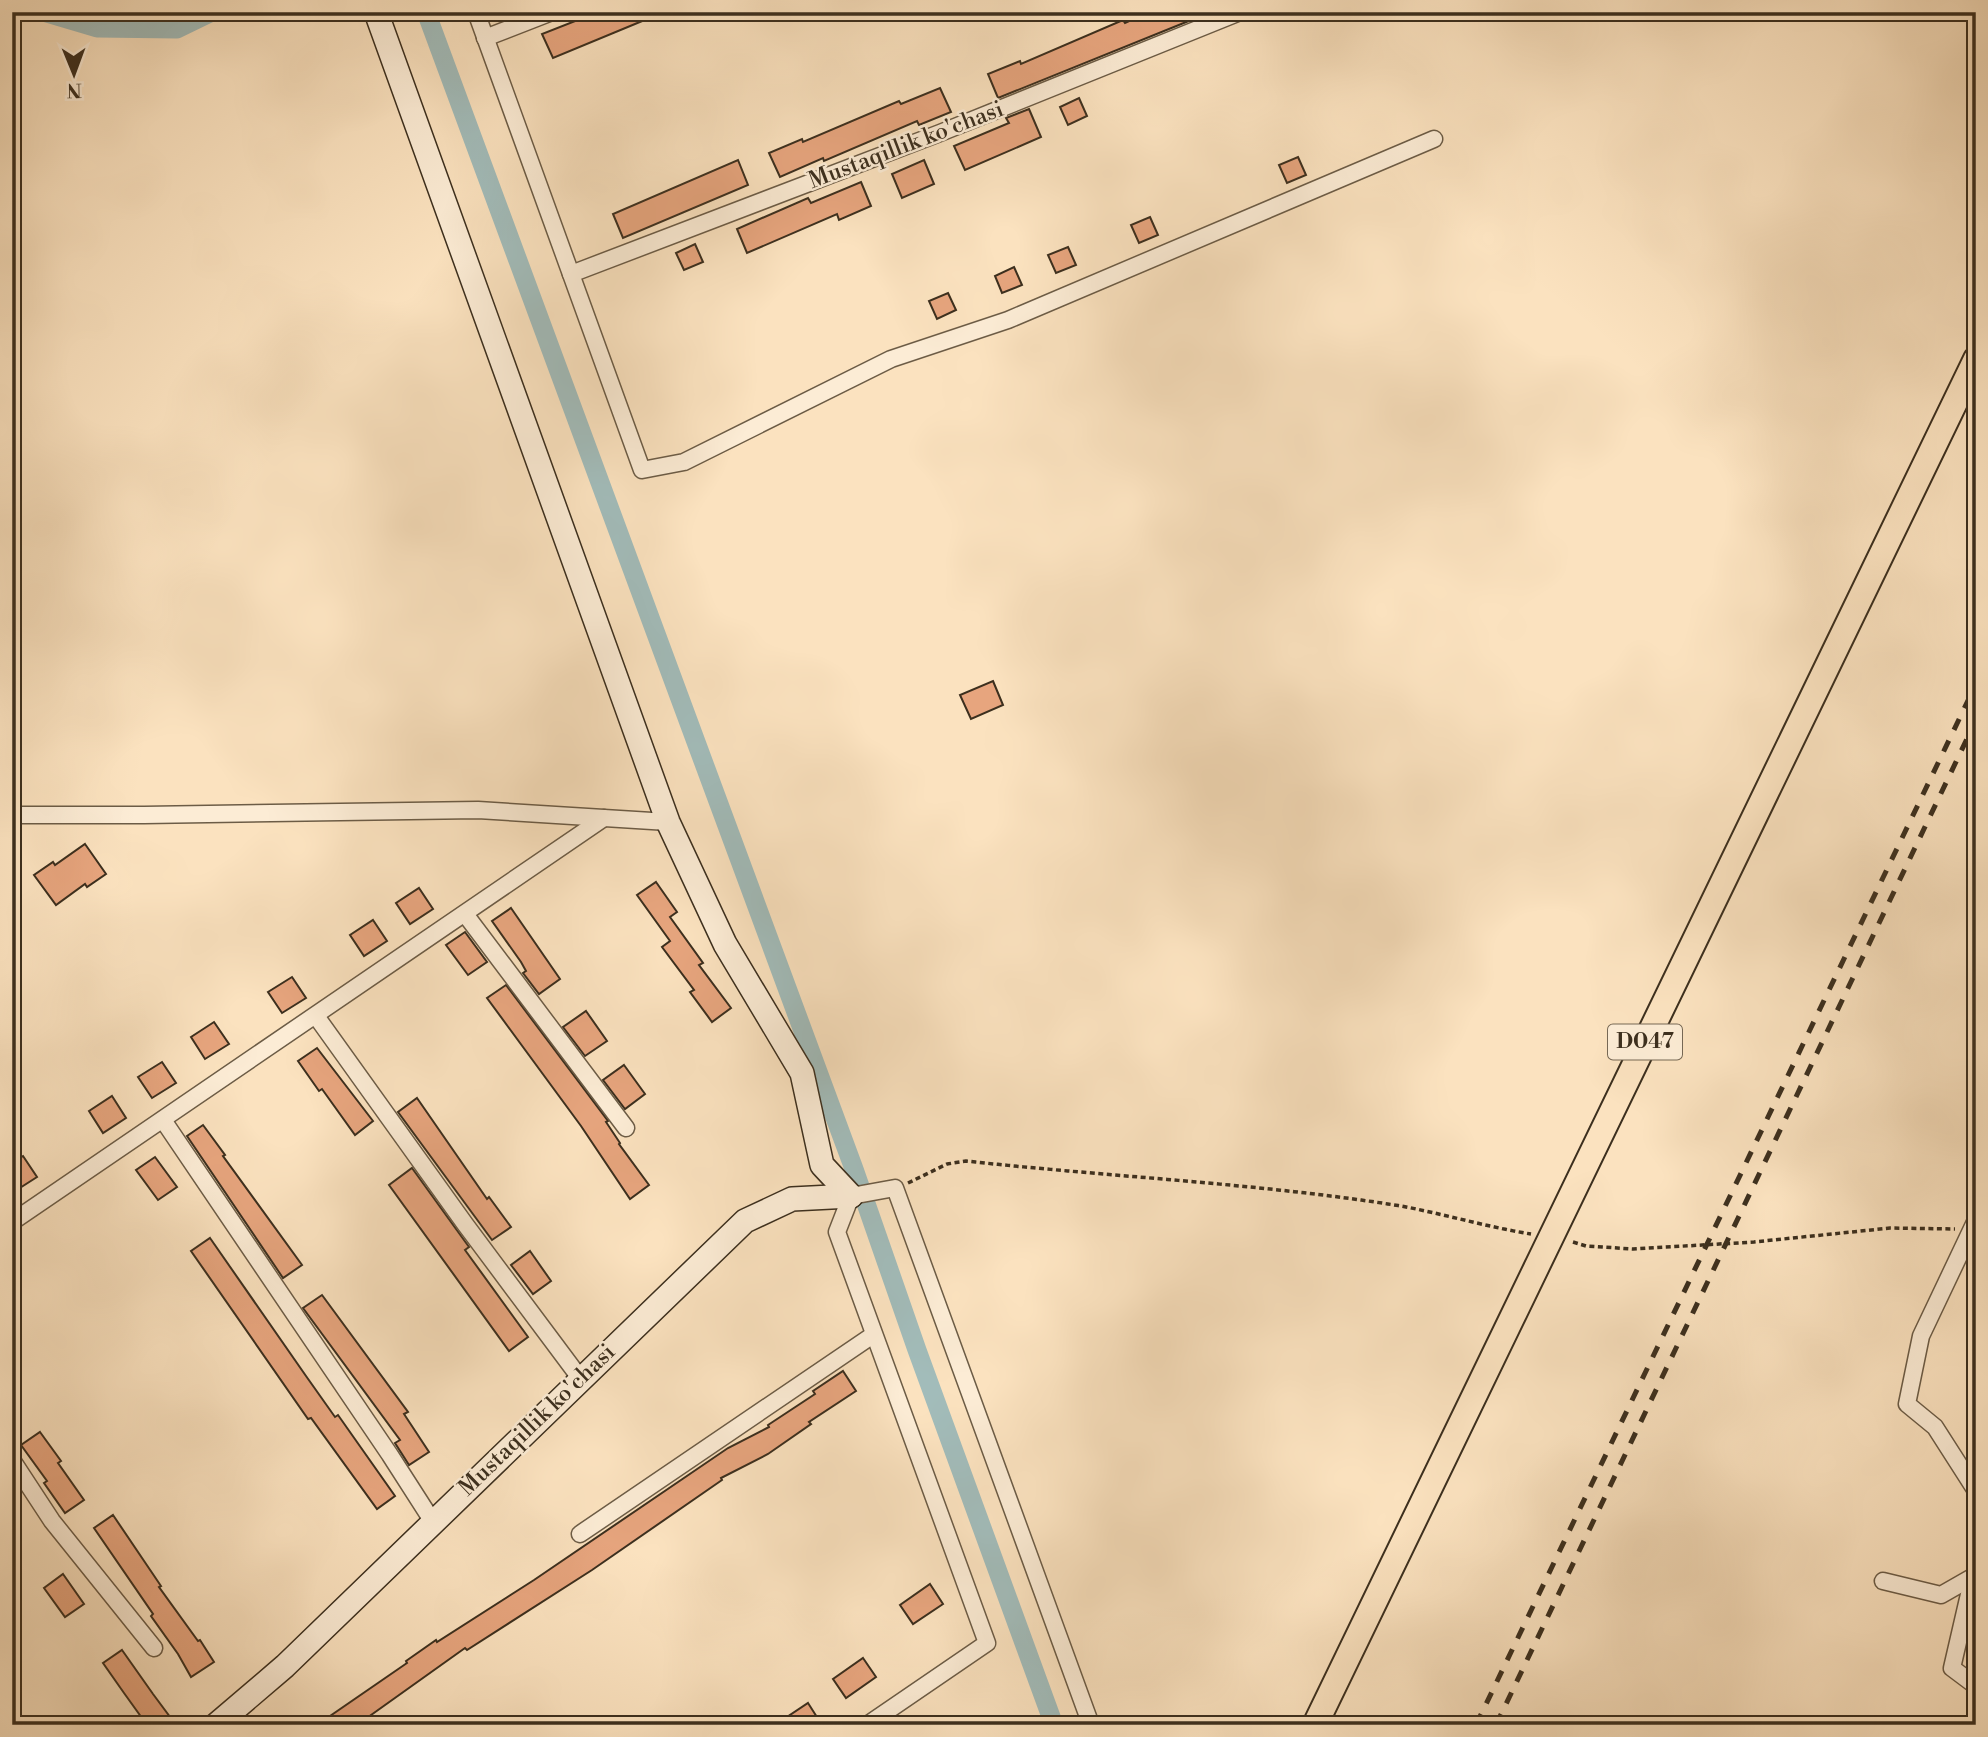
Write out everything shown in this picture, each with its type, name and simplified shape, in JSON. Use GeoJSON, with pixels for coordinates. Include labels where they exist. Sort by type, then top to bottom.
{"type":"FeatureCollection","features":[{"type":"Feature","properties":{"kind":"main road","name":"D047"},"geometry":{"type":"LineString","coordinates":[[1315,1725],[1976,359]]}},
{"type":"Feature","properties":{"kind":"street"},"geometry":{"type":"LineString","coordinates":[[376,12],[668,822],[724,944],[802,1073],[822,1165],[851,1196],[836,1232],[987,1643],[867,1725]]}},
{"type":"Feature","properties":{"kind":"street"},"geometry":{"type":"LineString","coordinates":[[476,12],[642,470],[684,462],[891,359],[1008,320],[1434,139]]}},
{"type":"Feature","properties":{"kind":"street"},"geometry":{"type":"LineString","coordinates":[[485,38],[552,12]]}},
{"type":"Feature","properties":{"kind":"street","name":"Mustaqillik ko'chasi"},"geometry":{"type":"LineString","coordinates":[[571,274],[940,133],[1240,12]]}},
{"type":"Feature","properties":{"kind":"street"},"geometry":{"type":"LineString","coordinates":[[12,814],[144,815],[478,810],[668,822]]}},
{"type":"Feature","properties":{"kind":"street"},"geometry":{"type":"LineString","coordinates":[[12,1222],[604,818]]}},
{"type":"Feature","properties":{"kind":"street"},"geometry":{"type":"LineString","coordinates":[[465,914],[626,1128]]}},
{"type":"Feature","properties":{"kind":"street"},"geometry":{"type":"LineString","coordinates":[[316,1016],[465,1224],[580,1378]]}},
{"type":"Feature","properties":{"kind":"street"},"geometry":{"type":"LineString","coordinates":[[163,1120],[433,1522]]}},
{"type":"Feature","properties":{"kind":"street"},"geometry":{"type":"LineString","coordinates":[[895,1188],[1091,1725]]}},
{"type":"Feature","properties":{"kind":"street","name":"Mustaqillik ko'chasi"},"geometry":{"type":"LineString","coordinates":[[216,1725],[285,1666],[745,1221],[792,1199],[851,1196],[895,1188]]}},
{"type":"Feature","properties":{"kind":"street"},"geometry":{"type":"LineString","coordinates":[[1974,1226],[1921,1336],[1907,1404],[1935,1427],[1976,1491]]}},
{"type":"Feature","properties":{"kind":"street"},"geometry":{"type":"LineString","coordinates":[[580,1534],[873,1335]]}},
{"type":"Feature","properties":{"kind":"street"},"geometry":{"type":"LineString","coordinates":[[12,1460],[52,1521],[154,1648]]}},
{"type":"Feature","properties":{"kind":"street"},"geometry":{"type":"LineString","coordinates":[[1882,1581],[1941,1595],[1974,1576]]}},
{"type":"Feature","properties":{"kind":"street"},"geometry":{"type":"LineString","coordinates":[[1974,1576],[1952,1668],[1976,1686]]}},
{"type":"Feature","properties":{"kind":"path"},"geometry":{"type":"LineString","coordinates":[[895,1188],[947,1164],[966,1161],[1229,1184],[1338,1198],[1402,1207],[1501,1229],[1551,1236],[1586,1246],[1633,1249],[1754,1242],[1890,1228],[1974,1226]]}},
{"type":"Feature","properties":{"kind":"building"},"geometry":{"type":"Polygon","coordinates":[[[598,12],[664,12],[553,58],[542,34],[598,12]]]}},
{"type":"Feature","properties":{"kind":"building"},"geometry":{"type":"Polygon","coordinates":[[[1149,12],[1211,12],[998,98],[988,74],[1020,61],[1021,64],[1123,20],[1125,23],[1149,12]]]}},
{"type":"Feature","properties":{"kind":"building"},"geometry":{"type":"Polygon","coordinates":[[[940,88],[951,112],[919,125],[917,121],[780,177],[769,153],[802,139],[803,142],[899,101],[901,104],[940,88]]]}},
{"type":"Feature","properties":{"kind":"building"},"geometry":{"type":"Polygon","coordinates":[[[1079,98],[1087,116],[1068,125],[1060,107],[1079,98]]]}},
{"type":"Feature","properties":{"kind":"building"},"geometry":{"type":"Polygon","coordinates":[[[1029,109],[1041,137],[965,170],[954,146],[1009,123],[1006,118],[1029,109]]]}},
{"type":"Feature","properties":{"kind":"building"},"geometry":{"type":"Polygon","coordinates":[[[1298,157],[1306,175],[1287,183],[1279,165],[1298,157]]]}},
{"type":"Feature","properties":{"kind":"building"},"geometry":{"type":"Polygon","coordinates":[[[738,160],[748,185],[623,238],[613,214],[738,160]]]}},
{"type":"Feature","properties":{"kind":"building"},"geometry":{"type":"Polygon","coordinates":[[[924,160],[934,184],[902,198],[892,174],[924,160]]]}},
{"type":"Feature","properties":{"kind":"building"},"geometry":{"type":"Polygon","coordinates":[[[861,182],[871,206],[839,220],[837,214],[747,253],[737,229],[808,198],[811,203],[861,182]]]}},
{"type":"Feature","properties":{"kind":"building"},"geometry":{"type":"Polygon","coordinates":[[[1150,217],[1158,235],[1139,243],[1131,225],[1150,217]]]}},
{"type":"Feature","properties":{"kind":"building"},"geometry":{"type":"Polygon","coordinates":[[[695,244],[703,262],[684,270],[676,253],[695,244]]]}},
{"type":"Feature","properties":{"kind":"building"},"geometry":{"type":"Polygon","coordinates":[[[1068,247],[1076,265],[1056,273],[1048,255],[1068,247]]]}},
{"type":"Feature","properties":{"kind":"building"},"geometry":{"type":"Polygon","coordinates":[[[1014,267],[1022,285],[1002,293],[995,276],[1014,267]]]}},
{"type":"Feature","properties":{"kind":"building"},"geometry":{"type":"Polygon","coordinates":[[[948,293],[956,310],[937,319],[929,301],[948,293]]]}},
{"type":"Feature","properties":{"kind":"building"},"geometry":{"type":"Polygon","coordinates":[[[993,681],[1003,705],[971,719],[960,695],[993,681]]]}},
{"type":"Feature","properties":{"kind":"building"},"geometry":{"type":"Polygon","coordinates":[[[85,844],[106,874],[87,887],[85,884],[56,905],[34,875],[53,862],[55,865],[85,844]]]}},
{"type":"Feature","properties":{"kind":"building"},"geometry":{"type":"Polygon","coordinates":[[[656,882],[677,912],[670,917],[703,963],[699,965],[731,1008],[712,1022],[690,992],[694,990],[662,947],[670,941],[637,895],[656,882]]]}},
{"type":"Feature","properties":{"kind":"building"},"geometry":{"type":"Polygon","coordinates":[[[419,888],[433,909],[410,924],[396,903],[419,888]]]}},
{"type":"Feature","properties":{"kind":"building"},"geometry":{"type":"Polygon","coordinates":[[[511,908],[560,979],[539,994],[523,973],[526,971],[521,962],[492,921],[511,908]]]}},
{"type":"Feature","properties":{"kind":"building"},"geometry":{"type":"Polygon","coordinates":[[[373,920],[387,941],[364,956],[350,935],[373,920]]]}},
{"type":"Feature","properties":{"kind":"building"},"geometry":{"type":"Polygon","coordinates":[[[465,932],[487,962],[468,975],[446,945],[465,932]]]}},
{"type":"Feature","properties":{"kind":"building"},"geometry":{"type":"Polygon","coordinates":[[[292,977],[306,998],[282,1013],[268,992],[292,977]]]}},
{"type":"Feature","properties":{"kind":"building"},"geometry":{"type":"Polygon","coordinates":[[[506,985],[608,1121],[606,1122],[619,1144],[649,1185],[630,1199],[581,1126],[487,998],[506,985]]]}},
{"type":"Feature","properties":{"kind":"building"},"geometry":{"type":"Polygon","coordinates":[[[586,1011],[607,1041],[585,1056],[563,1027],[586,1011]]]}},
{"type":"Feature","properties":{"kind":"building"},"geometry":{"type":"Polygon","coordinates":[[[214,1022],[229,1044],[205,1059],[191,1037],[214,1022]]]}},
{"type":"Feature","properties":{"kind":"building"},"geometry":{"type":"Polygon","coordinates":[[[317,1048],[373,1121],[355,1135],[298,1061],[317,1048]]]}},
{"type":"Feature","properties":{"kind":"building"},"geometry":{"type":"Polygon","coordinates":[[[162,1062],[176,1083],[152,1098],[138,1077],[162,1062]]]}},
{"type":"Feature","properties":{"kind":"building"},"geometry":{"type":"Polygon","coordinates":[[[624,1065],[645,1094],[625,1109],[603,1080],[624,1065]]]}},
{"type":"Feature","properties":{"kind":"building"},"geometry":{"type":"Polygon","coordinates":[[[112,1096],[126,1118],[103,1133],[89,1111],[112,1096]]]}},
{"type":"Feature","properties":{"kind":"building"},"geometry":{"type":"Polygon","coordinates":[[[417,1098],[487,1199],[489,1197],[511,1227],[492,1240],[398,1112],[417,1098]]]}},
{"type":"Feature","properties":{"kind":"building"},"geometry":{"type":"Polygon","coordinates":[[[203,1125],[302,1265],[283,1278],[187,1136],[203,1125]]]}},
{"type":"Feature","properties":{"kind":"building"},"geometry":{"type":"Polygon","coordinates":[[[23,1156],[37,1177],[12,1193],[12,1163],[23,1156]]]}},
{"type":"Feature","properties":{"kind":"building"},"geometry":{"type":"Polygon","coordinates":[[[155,1157],[177,1187],[158,1200],[136,1170],[155,1157]]]}},
{"type":"Feature","properties":{"kind":"building"},"geometry":{"type":"Polygon","coordinates":[[[412,1168],[469,1247],[465,1250],[528,1337],[509,1351],[389,1185],[412,1168]]]}},
{"type":"Feature","properties":{"kind":"building"},"geometry":{"type":"Polygon","coordinates":[[[210,1238],[335,1417],[338,1415],[395,1496],[377,1509],[311,1418],[308,1419],[191,1251],[210,1238]]]}},
{"type":"Feature","properties":{"kind":"building"},"geometry":{"type":"Polygon","coordinates":[[[530,1251],[551,1281],[533,1294],[511,1265],[530,1251]]]}},
{"type":"Feature","properties":{"kind":"building"},"geometry":{"type":"Polygon","coordinates":[[[322,1295],[408,1412],[404,1414],[429,1452],[409,1465],[395,1443],[400,1440],[303,1308],[322,1295]]]}},
{"type":"Feature","properties":{"kind":"building"},"geometry":{"type":"Polygon","coordinates":[[[843,1371],[856,1391],[809,1422],[811,1424],[768,1454],[721,1478],[722,1480],[592,1570],[467,1650],[465,1648],[357,1725],[317,1725],[436,1640],[437,1642],[534,1580],[728,1448],[769,1427],[768,1425],[815,1394],[813,1391],[843,1371]]]}},
{"type":"Feature","properties":{"kind":"building"},"geometry":{"type":"Polygon","coordinates":[[[40,1432],[84,1500],[65,1513],[44,1483],[47,1481],[21,1445],[40,1432]]]}},
{"type":"Feature","properties":{"kind":"building"},"geometry":{"type":"Polygon","coordinates":[[[113,1515],[161,1586],[159,1587],[214,1662],[191,1677],[151,1616],[153,1614],[94,1528],[113,1515]]]}},
{"type":"Feature","properties":{"kind":"building"},"geometry":{"type":"Polygon","coordinates":[[[63,1574],[84,1604],[65,1617],[44,1588],[63,1574]]]}},
{"type":"Feature","properties":{"kind":"building"},"geometry":{"type":"Polygon","coordinates":[[[930,1584],[943,1604],[913,1624],[900,1605],[930,1584]]]}},
{"type":"Feature","properties":{"kind":"building"},"geometry":{"type":"Polygon","coordinates":[[[122,1650],[176,1725],[147,1725],[103,1663],[122,1650]]]}},
{"type":"Feature","properties":{"kind":"building"},"geometry":{"type":"Polygon","coordinates":[[[863,1658],[876,1677],[846,1698],[833,1679],[863,1658]]]}},
{"type":"Feature","properties":{"kind":"building"},"geometry":{"type":"Polygon","coordinates":[[[808,1703],[822,1725],[775,1725],[808,1703]]]}},
{"type":"Feature","properties":{"kind":"waterway"},"geometry":{"type":"LineString","coordinates":[[43,12],[97,28],[177,29],[212,12]]}},
{"type":"Feature","properties":{"kind":"waterway"},"geometry":{"type":"LineString","coordinates":[[426,12],[854,1169],[1054,1725]]}},
{"type":"Feature","properties":{"kind":"railway"},"geometry":{"type":"LineString","coordinates":[[1476,1725],[1976,684]]}},
{"type":"Feature","properties":{"kind":"railway"},"geometry":{"type":"LineString","coordinates":[[1496,1725],[1976,720]]}}]}
